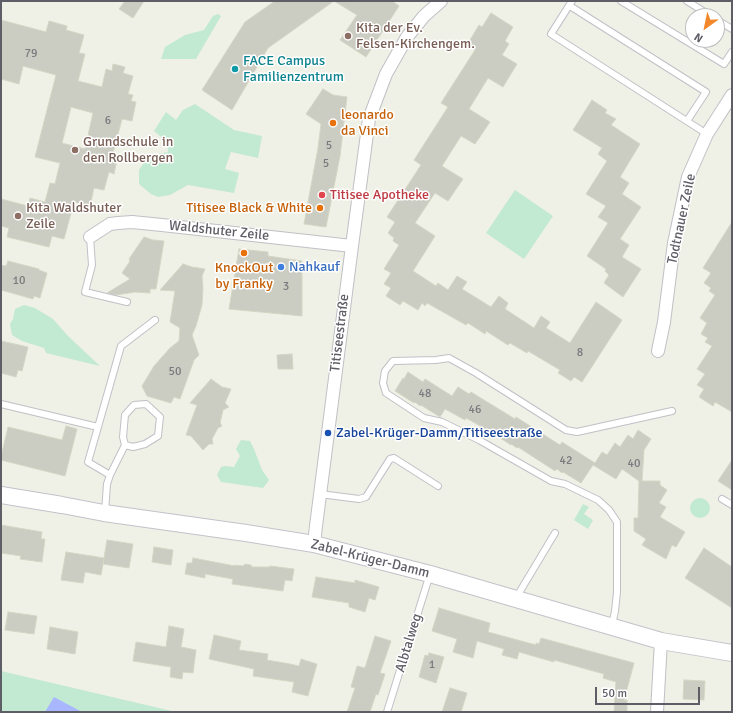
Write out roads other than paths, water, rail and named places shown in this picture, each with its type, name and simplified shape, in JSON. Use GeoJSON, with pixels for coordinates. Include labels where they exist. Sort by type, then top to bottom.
{"type":"FeatureCollection","features":[{"type":"Feature","properties":{"kind":"street","name":"Titiseestraße"},"geometry":{"type":"LineString","coordinates":[[314,544],[369,119],[386,74],[407,37],[424,16],[441,1]]}},
{"type":"Feature","properties":{"kind":"street","name":"Todtnauer Zeile"},"geometry":{"type":"LineString","coordinates":[[658,351],[664,322],[674,243],[688,178],[707,134],[732,96]]}},
{"type":"Feature","properties":{"kind":"street","name":"Waldshuter Zeile"},"geometry":{"type":"LineString","coordinates":[[90,237],[110,224],[132,222],[352,246]]}},
{"type":"Feature","properties":{"kind":"street","name":"Zabel-Krüger-Damm"},"geometry":{"type":"LineString","coordinates":[[1,495],[104,513],[314,544],[430,574],[661,641],[732,653]]}},
{"type":"Feature","properties":{"kind":"street"},"geometry":{"type":"LineString","coordinates":[[657,712],[661,641]]}},
{"type":"Feature","properties":{"kind":"lane"},"geometry":{"type":"LineString","coordinates":[[621,1],[724,64],[732,52]]}},
{"type":"Feature","properties":{"kind":"lane"},"geometry":{"type":"LineString","coordinates":[[687,1],[698,8]]}},
{"type":"Feature","properties":{"kind":"lane"},"geometry":{"type":"LineString","coordinates":[[687,121],[706,92],[571,3],[551,34],[707,134]]}},
{"type":"Feature","properties":{"kind":"lane"},"geometry":{"type":"LineString","coordinates":[[90,237],[92,264],[85,292],[127,302]]}},
{"type":"Feature","properties":{"kind":"lane"},"geometry":{"type":"LineString","coordinates":[[110,475],[88,462],[121,346],[155,320]]}},
{"type":"Feature","properties":{"kind":"lane"},"geometry":{"type":"LineString","coordinates":[[612,627],[616,611],[618,592],[618,539],[617,522],[608,510],[598,500],[565,484],[551,481],[479,440],[442,422],[424,418],[386,393],[383,383],[385,371],[393,361],[436,360],[449,358],[476,372],[566,430],[577,432],[672,411]]}},
{"type":"Feature","properties":{"kind":"lane"},"geometry":{"type":"LineString","coordinates":[[1,404],[98,427]]}},
{"type":"Feature","properties":{"kind":"lane"},"geometry":{"type":"LineString","coordinates":[[104,513],[107,484],[125,445],[123,437],[125,415],[134,405],[146,404],[160,416],[158,436],[145,444],[133,447],[125,445]]}},
{"type":"Feature","properties":{"kind":"lane"},"geometry":{"type":"LineString","coordinates":[[320,494],[359,499],[366,497],[390,459],[394,458],[438,486]]}},
{"type":"Feature","properties":{"kind":"lane"},"geometry":{"type":"LineString","coordinates":[[722,499],[732,505]]}},
{"type":"Feature","properties":{"kind":"lane"},"geometry":{"type":"LineString","coordinates":[[516,599],[555,533]]}},
{"type":"Feature","properties":{"kind":"lane","name":"Albtalweg"},"geometry":{"type":"LineString","coordinates":[[387,712],[430,574]]}},
{"type":"Feature","properties":{"kind":"water"},"geometry":{"type":"Polygon","coordinates":[[[54,697],[82,712],[45,712],[54,697]]]}},
{"type":"Feature","properties":{"kind":"place","name":"Kita der Ev. Felsen-Kirchengem."},"geometry":{"type":"Point","coordinates":[348,36]}},
{"type":"Feature","properties":{"kind":"place","name":"FACE Campus Familienzentrum"},"geometry":{"type":"Point","coordinates":[235,69]}},
{"type":"Feature","properties":{"kind":"place","name":"leonardo da Vinci"},"geometry":{"type":"Point","coordinates":[333,123]}},
{"type":"Feature","properties":{"kind":"place","name":"Grundschule in den Rollbergen"},"geometry":{"type":"Point","coordinates":[75,150]}},
{"type":"Feature","properties":{"kind":"place","name":"Titisee Apotheke"},"geometry":{"type":"Point","coordinates":[322,195]}},
{"type":"Feature","properties":{"kind":"place","name":"Titisee Black & White"},"geometry":{"type":"Point","coordinates":[320,208]}},
{"type":"Feature","properties":{"kind":"place","name":"Kita Waldshuter Zeile"},"geometry":{"type":"Point","coordinates":[18,216]}},
{"type":"Feature","properties":{"kind":"place","name":"KnockOut by Franky"},"geometry":{"type":"Point","coordinates":[244,253]}},
{"type":"Feature","properties":{"kind":"place","name":"Nahkauf"},"geometry":{"type":"Point","coordinates":[281,267]}},
{"type":"Feature","properties":{"kind":"place","name":"Zabel-Krüger-Damm/Titiseestraße"},"geometry":{"type":"Point","coordinates":[328,433]}}]}
